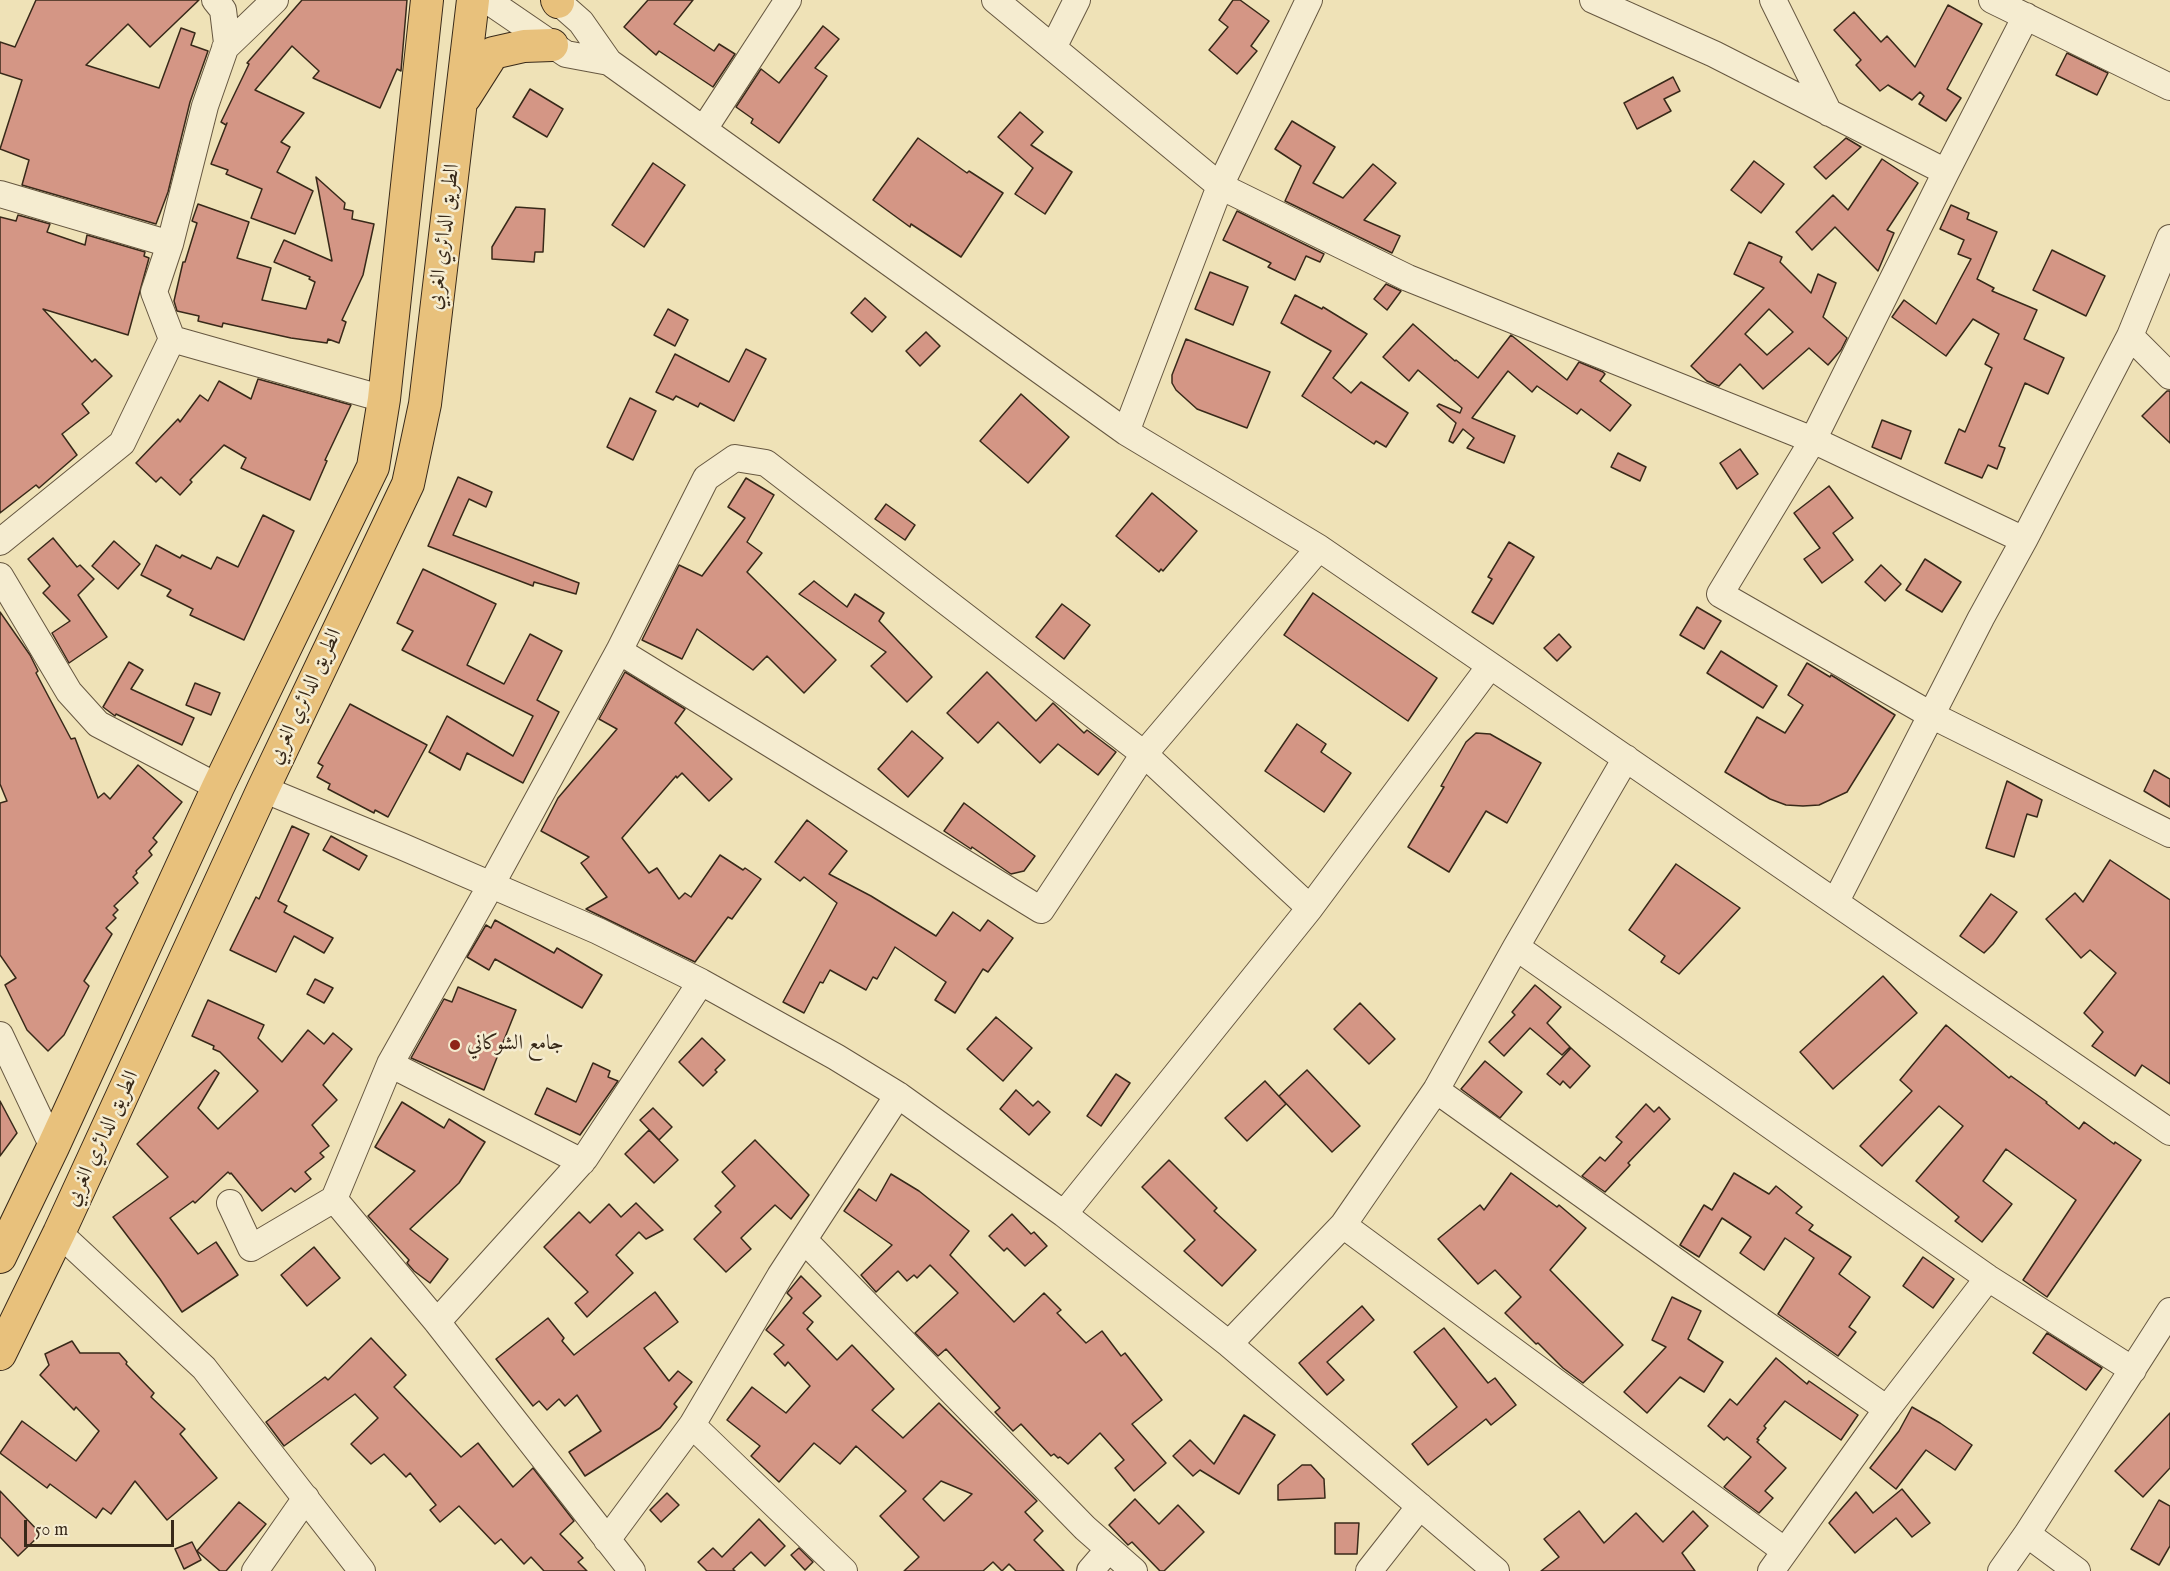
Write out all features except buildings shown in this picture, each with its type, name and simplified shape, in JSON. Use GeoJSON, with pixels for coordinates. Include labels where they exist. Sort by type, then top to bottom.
{"type":"FeatureCollection","features":[{"type":"Feature","properties":{"kind":"main road","name":"الطريق الدائري الغربي"},"geometry":{"type":"LineString","coordinates":[[0,1257],[218,787],[373,467],[384,399],[427,0]]}},
{"type":"Feature","properties":{"kind":"main road","name":"الطريق الدائري الغربي"},"geometry":{"type":"LineString","coordinates":[[0,1354],[59,1233],[263,789],[408,484],[425,404],[473,0]]}},
{"type":"Feature","properties":{"kind":"main road"},"geometry":{"type":"LineString","coordinates":[[461,103],[493,53],[524,46],[552,45]]}},
{"type":"Feature","properties":{"kind":"main road"},"geometry":{"type":"LineString","coordinates":[[53,1147],[89,1168]]}},
{"type":"Feature","properties":{"kind":"street"},"geometry":{"type":"LineString","coordinates":[[0,542],[122,443],[172,339],[154,292],[170,244],[205,106],[227,43],[223,10],[215,0]]}},
{"type":"Feature","properties":{"kind":"street"},"geometry":{"type":"LineString","coordinates":[[225,48],[275,0]]}},
{"type":"Feature","properties":{"kind":"street"},"geometry":{"type":"LineString","coordinates":[[487,0],[566,54],[609,62]]}},
{"type":"Feature","properties":{"kind":"street"},"geometry":{"type":"LineString","coordinates":[[704,129],[788,0]]}},
{"type":"Feature","properties":{"kind":"street"},"geometry":{"type":"LineString","coordinates":[[995,0],[1220,186],[1408,278],[1812,440],[2024,540]]}},
{"type":"Feature","properties":{"kind":"street"},"geometry":{"type":"LineString","coordinates":[[1053,48],[1077,0]]}},
{"type":"Feature","properties":{"kind":"street"},"geometry":{"type":"LineString","coordinates":[[1126,432],[1220,186],[1309,0]]}},
{"type":"Feature","properties":{"kind":"street"},"geometry":{"type":"LineString","coordinates":[[1593,0],[1714,54],[1946,171]]}},
{"type":"Feature","properties":{"kind":"street"},"geometry":{"type":"LineString","coordinates":[[1773,0],[1829,113]]}},
{"type":"Feature","properties":{"kind":"street"},"geometry":{"type":"LineString","coordinates":[[1993,0],[2170,87]]}},
{"type":"Feature","properties":{"kind":"street"},"geometry":{"type":"LineString","coordinates":[[557,1],[581,22],[609,62],[1126,432],[1319,548],[2170,1132]]}},
{"type":"Feature","properties":{"kind":"street"},"geometry":{"type":"LineString","coordinates":[[2026,16],[1812,440],[1720,594],[1930,715],[2170,834]]}},
{"type":"Feature","properties":{"kind":"street"},"geometry":{"type":"LineString","coordinates":[[0,194],[170,244]]}},
{"type":"Feature","properties":{"kind":"street"},"geometry":{"type":"LineString","coordinates":[[1836,901],[1930,715],[2130,336],[2170,238]]}},
{"type":"Feature","properties":{"kind":"street"},"geometry":{"type":"LineString","coordinates":[[2130,336],[2170,376]]}},
{"type":"Feature","properties":{"kind":"street"},"geometry":{"type":"LineString","coordinates":[[172,339],[384,399]]}},
{"type":"Feature","properties":{"kind":"street"},"geometry":{"type":"LineString","coordinates":[[231,1203],[251,1248],[334,1199],[390,1064],[619,651],[706,478],[735,458],[766,463],[1144,754],[1310,908]]}},
{"type":"Feature","properties":{"kind":"street"},"geometry":{"type":"LineString","coordinates":[[619,651],[1041,910],[1144,754],[1319,548]]}},
{"type":"Feature","properties":{"kind":"street"},"geometry":{"type":"LineString","coordinates":[[0,576],[69,692],[98,724],[218,787]]}},
{"type":"Feature","properties":{"kind":"street"},"geometry":{"type":"LineString","coordinates":[[1064,1214],[1310,908],[1490,666]]}},
{"type":"Feature","properties":{"kind":"street"},"geometry":{"type":"LineString","coordinates":[[1229,1344],[1342,1225],[1436,1090],[1626,758]]}},
{"type":"Feature","properties":{"kind":"street"},"geometry":{"type":"LineString","coordinates":[[263,789],[598,931],[701,982],[836,1057],[898,1095],[1064,1214],[1229,1344],[1496,1571]]}},
{"type":"Feature","properties":{"kind":"street"},"geometry":{"type":"LineString","coordinates":[[1516,947],[1988,1278],[2133,1370]]}},
{"type":"Feature","properties":{"kind":"street"},"geometry":{"type":"LineString","coordinates":[[438,1322],[582,1162],[701,982]]}},
{"type":"Feature","properties":{"kind":"street"},"geometry":{"type":"LineString","coordinates":[[0,1035],[53,1147]]}},
{"type":"Feature","properties":{"kind":"street"},"geometry":{"type":"LineString","coordinates":[[390,1064],[582,1162]]}},
{"type":"Feature","properties":{"kind":"street"},"geometry":{"type":"LineString","coordinates":[[1436,1090],[1887,1409]]}},
{"type":"Feature","properties":{"kind":"street"},"geometry":{"type":"LineString","coordinates":[[607,1540],[692,1425],[780,1276],[898,1095]]}},
{"type":"Feature","properties":{"kind":"street"},"geometry":{"type":"LineString","coordinates":[[334,1199],[438,1322],[632,1571]]}},
{"type":"Feature","properties":{"kind":"street"},"geometry":{"type":"LineString","coordinates":[[1342,1225],[1778,1561],[1887,1409],[1988,1278]]}},
{"type":"Feature","properties":{"kind":"street"},"geometry":{"type":"LineString","coordinates":[[59,1233],[204,1368],[362,1571]]}},
{"type":"Feature","properties":{"kind":"street"},"geometry":{"type":"LineString","coordinates":[[805,1240],[1077,1520],[1134,1571]]}},
{"type":"Feature","properties":{"kind":"street"},"geometry":{"type":"LineString","coordinates":[[2001,1571],[2170,1311]]}},
{"type":"Feature","properties":{"kind":"street"},"geometry":{"type":"LineString","coordinates":[[692,1425],[840,1570]]}},
{"type":"Feature","properties":{"kind":"street"},"geometry":{"type":"LineString","coordinates":[[255,1571],[306,1498]]}},
{"type":"Feature","properties":{"kind":"street"},"geometry":{"type":"LineString","coordinates":[[1369,1571],[1420,1506]]}},
{"type":"Feature","properties":{"kind":"street"},"geometry":{"type":"LineString","coordinates":[[2027,1534],[2077,1571]]}},
{"type":"Feature","properties":{"kind":"street"},"geometry":{"type":"LineString","coordinates":[[1089,1571],[1109,1550]]}},
{"type":"Feature","properties":{"kind":"place","name":"جامع الشوكاني"},"geometry":{"type":"Point","coordinates":[455,1045]}}]}
